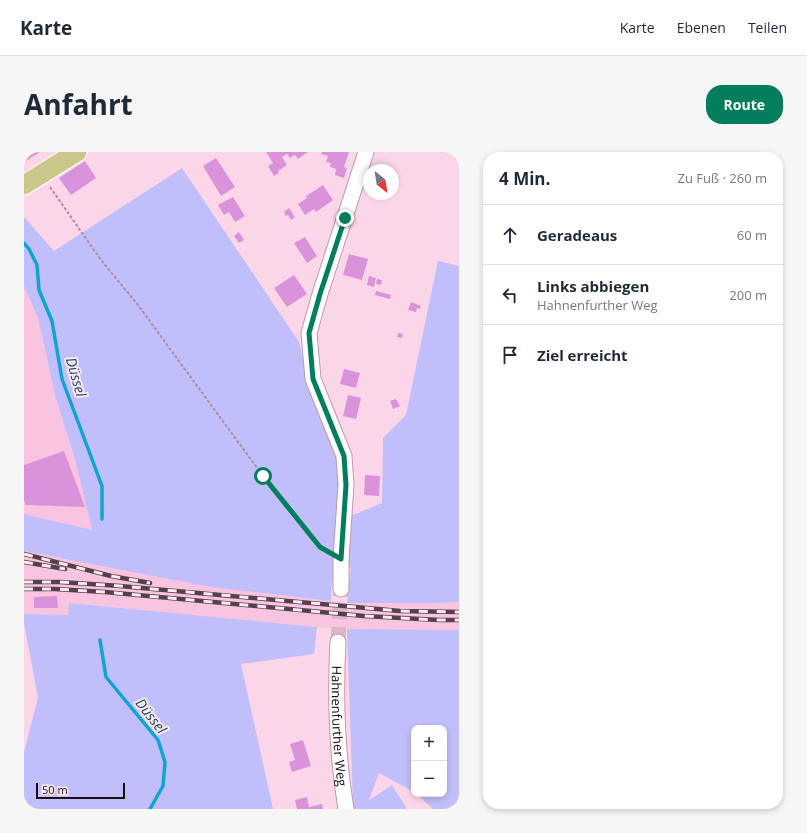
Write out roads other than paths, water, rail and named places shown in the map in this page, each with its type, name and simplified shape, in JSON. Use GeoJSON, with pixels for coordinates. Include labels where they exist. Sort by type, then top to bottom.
{"type":"FeatureCollection","features":[{"type":"Feature","properties":{"kind":"main road"},"geometry":{"type":"LineString","coordinates":[[24,185],[77,152]]}},
{"type":"Feature","properties":{"kind":"street"},"geometry":{"type":"LineString","coordinates":[[341,589],[341,559],[346,485],[344,456],[313,379],[309,333],[320,294],[366,152]]}},
{"type":"Feature","properties":{"kind":"street","name":"Hahnenfurther Weg"},"geometry":{"type":"LineString","coordinates":[[338,642],[337,712],[342,788],[346,809]]}},
{"type":"Feature","properties":{"kind":"waterway","name":"Düssel"},"geometry":{"type":"LineString","coordinates":[[24,243],[29,249],[37,265],[39,290],[52,321],[62,379],[102,486],[102,519]]}},
{"type":"Feature","properties":{"kind":"waterway","name":"Düssel"},"geometry":{"type":"LineString","coordinates":[[100,640],[106,677],[158,740],[165,762],[163,786],[150,809]]}},
{"type":"Feature","properties":{"kind":"tunnel"},"geometry":{"type":"LineString","coordinates":[[338,642],[341,589]]}},
{"type":"Feature","properties":{"kind":"railway"},"geometry":{"type":"LineString","coordinates":[[24,554],[111,576],[150,583]]}},
{"type":"Feature","properties":{"kind":"railway"},"geometry":{"type":"LineString","coordinates":[[24,562],[65,569]]}},
{"type":"Feature","properties":{"kind":"railway"},"geometry":{"type":"LineString","coordinates":[[24,582],[60,582],[120,586],[400,611],[459,612]]}},
{"type":"Feature","properties":{"kind":"railway"},"geometry":{"type":"LineString","coordinates":[[24,589],[105,592],[364,616],[459,620]]}}]}
